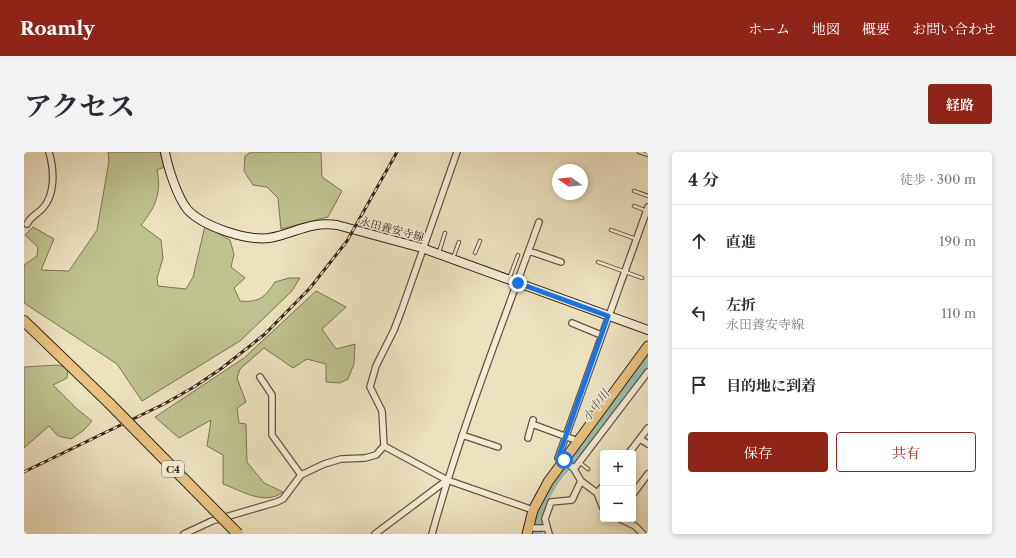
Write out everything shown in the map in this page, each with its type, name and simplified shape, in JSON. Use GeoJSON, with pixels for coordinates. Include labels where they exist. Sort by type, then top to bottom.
{"type":"FeatureCollection","features":[{"type":"Feature","properties":{"kind":"highway","name":"C4"},"geometry":{"type":"LineString","coordinates":[[24,322],[109,403],[238,534]]}},
{"type":"Feature","properties":{"kind":"main road"},"geometry":{"type":"LineString","coordinates":[[527,531],[533,510],[544,487],[648,346]]}},
{"type":"Feature","properties":{"kind":"street"},"geometry":{"type":"LineString","coordinates":[[27,224],[31,216],[42,208],[50,195],[54,179],[49,152]]}},
{"type":"Feature","properties":{"kind":"street","name":"永田養安寺線"},"geometry":{"type":"LineString","coordinates":[[165,152],[167,165],[188,209],[194,215],[218,228],[256,239],[270,238],[312,225],[324,223],[422,248],[648,330]]}},
{"type":"Feature","properties":{"kind":"street"},"geometry":{"type":"LineString","coordinates":[[184,534],[212,521],[277,502],[283,499],[301,475],[324,464],[341,459],[365,458],[376,455],[384,446],[382,411],[370,387],[376,366],[394,330],[402,309],[422,248],[457,152]]}},
{"type":"Feature","properties":{"kind":"street"},"geometry":{"type":"LineString","coordinates":[[600,500],[597,493],[581,481],[574,469],[558,458],[647,209]]}},
{"type":"Feature","properties":{"kind":"street"},"geometry":{"type":"LineString","coordinates":[[432,534],[446,480],[539,222]]}},
{"type":"Feature","properties":{"kind":"street"},"geometry":{"type":"LineString","coordinates":[[529,251],[561,262]]}},
{"type":"Feature","properties":{"kind":"street"},"geometry":{"type":"LineString","coordinates":[[572,323],[601,335]]}},
{"type":"Feature","properties":{"kind":"street"},"geometry":{"type":"LineString","coordinates":[[574,469],[648,372]]}},
{"type":"Feature","properties":{"kind":"street"},"geometry":{"type":"LineString","coordinates":[[260,377],[272,395],[272,435],[301,475]]}},
{"type":"Feature","properties":{"kind":"street"},"geometry":{"type":"LineString","coordinates":[[528,438],[533,422],[578,441]]}},
{"type":"Feature","properties":{"kind":"street"},"geometry":{"type":"LineString","coordinates":[[631,450],[648,428]]}},
{"type":"Feature","properties":{"kind":"street"},"geometry":{"type":"LineString","coordinates":[[462,435],[498,447]]}},
{"type":"Feature","properties":{"kind":"street"},"geometry":{"type":"LineString","coordinates":[[640,439],[648,444]]}},
{"type":"Feature","properties":{"kind":"street"},"geometry":{"type":"LineString","coordinates":[[384,446],[446,480],[533,510]]}},
{"type":"Feature","properties":{"kind":"street"},"geometry":{"type":"LineString","coordinates":[[636,490],[648,474]]}},
{"type":"Feature","properties":{"kind":"street"},"geometry":{"type":"LineString","coordinates":[[375,534],[446,480]]}},
{"type":"Feature","properties":{"kind":"street"},"geometry":{"type":"LineString","coordinates":[[549,534],[546,528],[545,518],[551,502],[572,500],[581,481]]}},
{"type":"Feature","properties":{"kind":"street"},"geometry":{"type":"LineString","coordinates":[[643,481],[648,485]]}},
{"type":"Feature","properties":{"kind":"street"},"geometry":{"type":"LineString","coordinates":[[597,493],[600,490]]}},
{"type":"Feature","properties":{"kind":"street"},"geometry":{"type":"LineString","coordinates":[[626,522],[635,526],[644,534]]}},
{"type":"Feature","properties":{"kind":"street"},"geometry":{"type":"LineString","coordinates":[[527,531],[546,528]]}},
{"type":"Feature","properties":{"kind":"lane"},"geometry":{"type":"LineString","coordinates":[[639,152],[648,155]]}},
{"type":"Feature","properties":{"kind":"lane"},"geometry":{"type":"LineString","coordinates":[[634,191],[648,196]]}},
{"type":"Feature","properties":{"kind":"lane"},"geometry":{"type":"LineString","coordinates":[[634,206],[647,209]]}},
{"type":"Feature","properties":{"kind":"lane"},"geometry":{"type":"LineString","coordinates":[[611,230],[636,239]]}},
{"type":"Feature","properties":{"kind":"lane"},"geometry":{"type":"LineString","coordinates":[[438,254],[445,233]]}},
{"type":"Feature","properties":{"kind":"lane"},"geometry":{"type":"LineString","coordinates":[[475,253],[480,241]]}},
{"type":"Feature","properties":{"kind":"lane"},"geometry":{"type":"LineString","coordinates":[[453,259],[459,242]]}},
{"type":"Feature","properties":{"kind":"lane"},"geometry":{"type":"LineString","coordinates":[[509,279],[518,255]]}},
{"type":"Feature","properties":{"kind":"lane"},"geometry":{"type":"LineString","coordinates":[[598,262],[642,278]]}},
{"type":"Feature","properties":{"kind":"lane"},"geometry":{"type":"LineString","coordinates":[[579,462],[588,469]]}},
{"type":"Feature","properties":{"kind":"green space"},"geometry":{"type":"Polygon","coordinates":[[[108,152],[160,152],[164,167],[157,170],[159,186],[158,193],[154,206],[141,225],[161,240],[163,258],[157,278],[158,286],[186,289],[193,277],[205,226],[230,240],[234,254],[231,267],[245,278],[234,288],[240,301],[252,301],[261,298],[268,292],[275,282],[289,278],[300,278],[291,292],[240,341],[142,401],[117,364],[24,303],[24,265],[37,256],[38,247],[25,235],[33,227],[54,239],[41,270],[69,271],[97,230],[109,161],[108,152]]]}},
{"type":"Feature","properties":{"kind":"green space"},"geometry":{"type":"Polygon","coordinates":[[[251,152],[321,152],[322,177],[342,191],[328,217],[281,229],[278,198],[267,187],[253,185],[244,171],[245,156],[251,152]]]}},
{"type":"Feature","properties":{"kind":"green space"},"geometry":{"type":"Polygon","coordinates":[[[316,291],[346,307],[322,329],[336,349],[355,344],[354,364],[348,379],[340,383],[326,382],[326,364],[307,359],[293,368],[264,348],[240,369],[237,378],[246,402],[237,408],[239,423],[246,424],[247,462],[264,483],[283,492],[269,498],[253,496],[223,484],[223,455],[207,446],[211,420],[179,438],[155,417],[244,358],[316,291]]]}},
{"type":"Feature","properties":{"kind":"green space"},"geometry":{"type":"Polygon","coordinates":[[[58,365],[68,368],[67,378],[53,385],[77,409],[92,421],[84,430],[71,439],[58,436],[49,426],[24,448],[24,367],[58,365]]]}},
{"type":"Feature","properties":{"kind":"waterway","name":"小中川"},"geometry":{"type":"LineString","coordinates":[[538,534],[539,514],[546,493],[559,475],[573,460],[648,359]]}},
{"type":"Feature","properties":{"kind":"railway"},"geometry":{"type":"LineString","coordinates":[[24,472],[164,404],[194,387],[222,368],[265,334],[310,288],[347,241],[397,152]]}},
{"type":"Feature","properties":{"kind":"route"},"geometry":{"type":"LineString","coordinates":[[518,283],[608,316],[558,458],[562,462],[564,460]]}}]}
